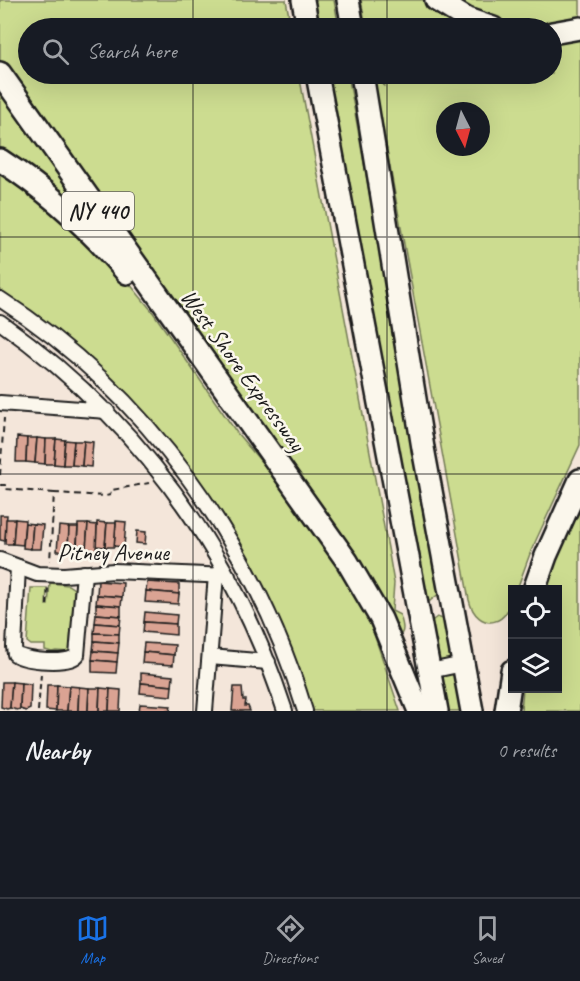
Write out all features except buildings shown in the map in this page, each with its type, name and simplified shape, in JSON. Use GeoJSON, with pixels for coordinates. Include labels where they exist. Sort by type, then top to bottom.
{"type":"FeatureCollection","features":[{"type":"Feature","properties":{"kind":"highway"},"geometry":{"type":"LineString","coordinates":[[303,0],[306,18]]}},
{"type":"Feature","properties":{"kind":"highway"},"geometry":{"type":"LineString","coordinates":[[348,0],[351,18]]}},
{"type":"Feature","properties":{"kind":"highway"},"geometry":{"type":"LineString","coordinates":[[436,0],[464,18]]}},
{"type":"Feature","properties":{"kind":"highway"},"geometry":{"type":"LineString","coordinates":[[562,31],[580,28]]}},
{"type":"Feature","properties":{"kind":"highway","name":"West Shore Expressway"},"geometry":{"type":"LineString","coordinates":[[0,73],[360,581],[388,636],[419,711]]}},
{"type":"Feature","properties":{"kind":"highway"},"geometry":{"type":"LineString","coordinates":[[319,84],[437,711]]}},
{"type":"Feature","properties":{"kind":"highway"},"geometry":{"type":"LineString","coordinates":[[364,84],[423,448],[472,711]]}},
{"type":"Feature","properties":{"kind":"highway"},"geometry":{"type":"LineString","coordinates":[[0,160],[31,181],[75,218],[197,348]]}},
{"type":"Feature","properties":{"kind":"highway"},"geometry":{"type":"LineString","coordinates":[[536,585],[546,556],[580,480]]}},
{"type":"Feature","properties":{"kind":"highway"},"geometry":{"type":"LineString","coordinates":[[506,711],[509,693]]}},
{"type":"Feature","properties":{"kind":"street"},"geometry":{"type":"LineString","coordinates":[[0,299],[46,331],[106,384],[148,429],[192,483],[226,533],[264,604],[283,648],[304,711]]}},
{"type":"Feature","properties":{"kind":"street"},"geometry":{"type":"LineString","coordinates":[[0,322],[54,363],[107,411],[150,459],[174,491],[205,536],[222,576],[268,662],[285,711]]}},
{"type":"Feature","properties":{"kind":"street"},"geometry":{"type":"LineString","coordinates":[[0,403],[107,411]]}},
{"type":"Feature","properties":{"kind":"street","name":"Pitney Avenue"},"geometry":{"type":"LineString","coordinates":[[0,560],[37,574],[64,575],[132,571],[222,576]]}},
{"type":"Feature","properties":{"kind":"street"},"geometry":{"type":"LineString","coordinates":[[18,567],[14,647],[15,654],[22,658],[64,661],[75,659],[84,573]]}},
{"type":"Feature","properties":{"kind":"street"},"geometry":{"type":"LineString","coordinates":[[206,711],[210,657],[222,576]]}},
{"type":"Feature","properties":{"kind":"street"},"geometry":{"type":"LineString","coordinates":[[210,657],[268,662]]}},
{"type":"Feature","properties":{"kind":"street"},"geometry":{"type":"LineString","coordinates":[[430,671],[463,664]]}},
{"type":"Feature","properties":{"kind":"path"},"geometry":{"type":"LineString","coordinates":[[0,475],[4,418]]}},
{"type":"Feature","properties":{"kind":"path"},"geometry":{"type":"LineString","coordinates":[[0,485],[5,485],[5,489],[106,496],[110,495],[112,490],[150,483]]}},
{"type":"Feature","properties":{"kind":"path"},"geometry":{"type":"LineString","coordinates":[[50,564],[54,493]]}},
{"type":"Feature","properties":{"kind":"path"},"geometry":{"type":"LineString","coordinates":[[41,586],[48,585],[47,605]]}},
{"type":"Feature","properties":{"kind":"path"},"geometry":{"type":"LineString","coordinates":[[38,711],[42,668]]}},
{"type":"Feature","properties":{"kind":"green space"},"geometry":{"type":"Polygon","coordinates":[[[0,0],[286,0],[289,18],[18,18],[18,84],[301,84],[388,548],[394,583],[392,611],[400,615],[403,629],[399,636],[0,62],[0,0]]]}},
{"type":"Feature","properties":{"kind":"green space"},"geometry":{"type":"Polygon","coordinates":[[[315,0],[334,0],[337,18],[318,18],[315,0]]]}},
{"type":"Feature","properties":{"kind":"green space"},"geometry":{"type":"Polygon","coordinates":[[[361,0],[427,0],[458,18],[364,18],[361,0]]]}},
{"type":"Feature","properties":{"kind":"green space"},"geometry":{"type":"Polygon","coordinates":[[[451,0],[580,0],[580,18],[562,22],[562,18],[488,18],[451,0]]]}},
{"type":"Feature","properties":{"kind":"green space"},"geometry":{"type":"Polygon","coordinates":[[[580,33],[580,445],[531,551],[518,585],[508,585],[506,612],[501,619],[493,622],[479,618],[473,611],[469,600],[375,84],[384,86],[384,84],[562,84],[562,37],[580,33]]]}},
{"type":"Feature","properties":{"kind":"green space"},"geometry":{"type":"Polygon","coordinates":[[[330,84],[350,84],[441,592],[430,601],[425,601],[330,84]]]}},
{"type":"Feature","properties":{"kind":"green space"},"geometry":{"type":"Polygon","coordinates":[[[0,85],[99,226],[0,154],[0,85]]]}},
{"type":"Feature","properties":{"kind":"green space"},"geometry":{"type":"Polygon","coordinates":[[[0,167],[115,266],[152,311],[237,433],[305,514],[359,597],[400,711],[311,711],[275,615],[253,570],[201,485],[137,407],[100,370],[52,328],[0,291],[0,167]]]}},
{"type":"Feature","properties":{"kind":"green space"},"geometry":{"type":"Polygon","coordinates":[[[580,497],[580,711],[521,711],[523,693],[562,693],[562,585],[543,585],[580,497]]]}},
{"type":"Feature","properties":{"kind":"green space"},"geometry":{"type":"Polygon","coordinates":[[[50,583],[68,585],[74,589],[69,652],[52,652],[45,650],[45,645],[31,645],[27,642],[31,588],[47,588],[46,605],[48,605],[50,583]]]}},
{"type":"Feature","properties":{"kind":"green space"},"geometry":{"type":"Polygon","coordinates":[[[437,617],[446,620],[465,711],[444,711],[429,623],[437,617]]]}}]}
